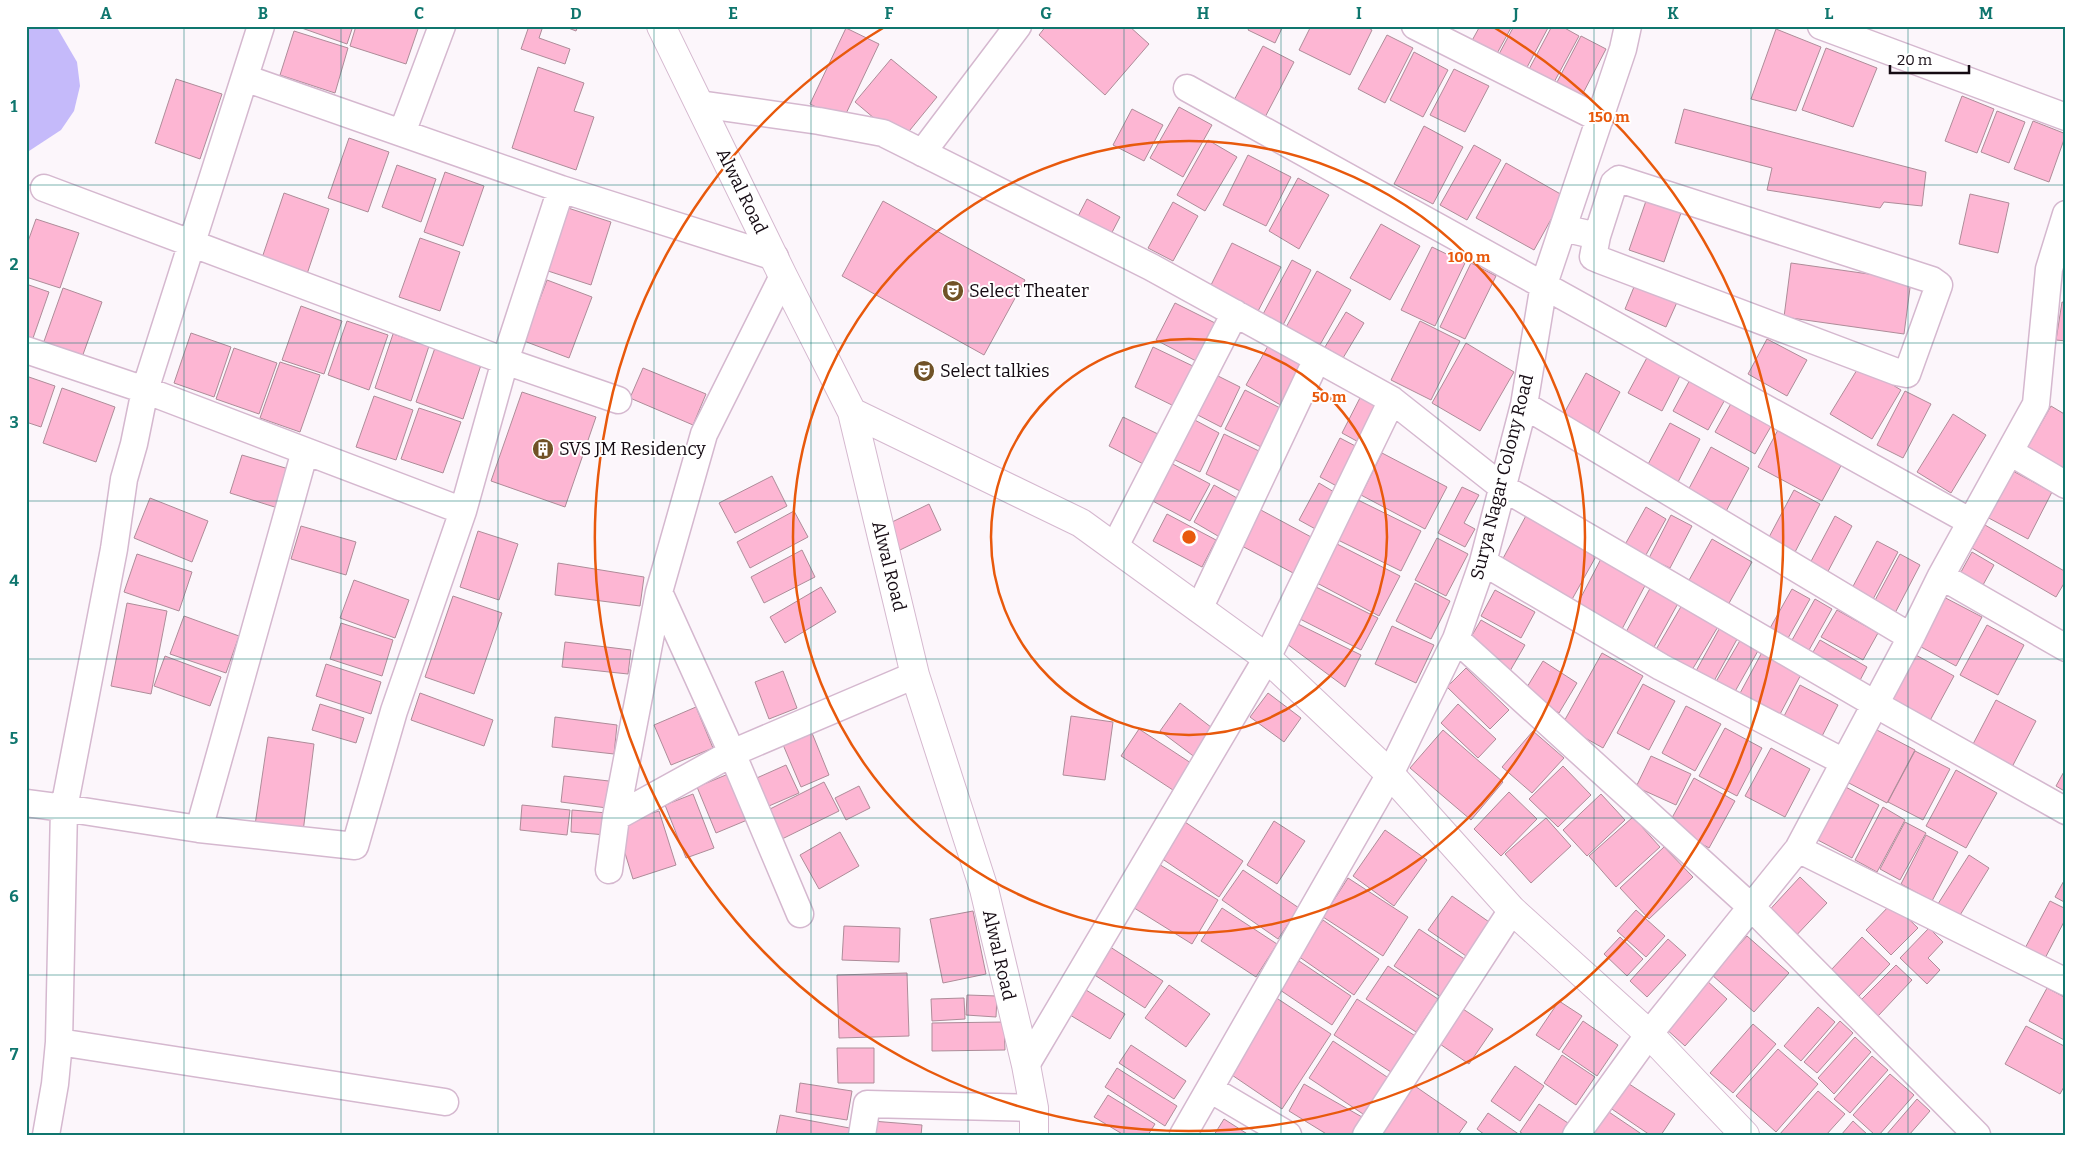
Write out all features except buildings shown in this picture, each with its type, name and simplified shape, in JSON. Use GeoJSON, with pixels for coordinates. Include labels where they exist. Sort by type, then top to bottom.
{"type":"FeatureCollection","features":[{"type":"Feature","properties":{"kind":"street"},"geometry":{"type":"LineString","coordinates":[[46,1135],[55,1084],[59,1042],[64,808],[114,548],[124,479],[134,444],[145,390],[261,26]]}},
{"type":"Feature","properties":{"kind":"street"},"geometry":{"type":"LineString","coordinates":[[402,133],[442,26]]}},
{"type":"Feature","properties":{"kind":"street","name":"Alwal Road"},"geometry":{"type":"LineString","coordinates":[[661,26],[852,412],[916,675],[984,889],[1026,1065],[1034,1108],[1034,1135]]}},
{"type":"Feature","properties":{"kind":"street"},"geometry":{"type":"LineString","coordinates":[[922,153],[1018,26]]}},
{"type":"Feature","properties":{"kind":"street"},"geometry":{"type":"LineString","coordinates":[[1415,26],[1600,120]]}},
{"type":"Feature","properties":{"kind":"street","name":"Surya Nagar Colony Road"},"geometry":{"type":"LineString","coordinates":[[1183,1135],[1390,774],[1456,639],[1483,562],[1524,405],[1544,284],[1600,120],[1623,49],[1628,26]]}},
{"type":"Feature","properties":{"kind":"street"},"geometry":{"type":"LineString","coordinates":[[1822,26],[2066,117]]}},
{"type":"Feature","properties":{"kind":"street"},"geometry":{"type":"LineString","coordinates":[[244,78],[779,266],[704,434],[659,592],[616,817],[609,870]]}},
{"type":"Feature","properties":{"kind":"street"},"geometry":{"type":"LineString","coordinates":[[1187,88],[1971,522]]}},
{"type":"Feature","properties":{"kind":"street"},"geometry":{"type":"LineString","coordinates":[[699,104],[819,121],[883,133],[1151,267],[1392,400],[1502,487],[1875,704],[2066,811]]}},
{"type":"Feature","properties":{"kind":"street"},"geometry":{"type":"LineString","coordinates":[[1619,178],[1932,280],[1939,285],[1908,374],[1593,257],[1597,236],[1614,184],[1619,178]]}},
{"type":"Feature","properties":{"kind":"street"},"geometry":{"type":"LineString","coordinates":[[44,188],[506,361],[618,400]]}},
{"type":"Feature","properties":{"kind":"street"},"geometry":{"type":"LineString","coordinates":[[26,803],[199,829],[354,846],[394,711],[463,511],[506,361],[560,189]]}},
{"type":"Feature","properties":{"kind":"street"},"geometry":{"type":"LineString","coordinates":[[1576,1135],[1649,1034],[1798,849],[1911,637],[1941,576],[2036,404],[2066,214]]}},
{"type":"Feature","properties":{"kind":"street"},"geometry":{"type":"LineString","coordinates":[[1563,228],[1597,236]]}},
{"type":"Feature","properties":{"kind":"street"},"geometry":{"type":"LineString","coordinates":[[1115,546],[1235,313]]}},
{"type":"Feature","properties":{"kind":"street"},"geometry":{"type":"LineString","coordinates":[[26,350],[145,390],[463,511]]}},
{"type":"Feature","properties":{"kind":"street"},"geometry":{"type":"LineString","coordinates":[[1199,609],[1317,359]]}},
{"type":"Feature","properties":{"kind":"street"},"geometry":{"type":"LineString","coordinates":[[1026,1065],[1267,658],[1392,400]]}},
{"type":"Feature","properties":{"kind":"street"},"geometry":{"type":"LineString","coordinates":[[1524,405],[1911,637]]}},
{"type":"Feature","properties":{"kind":"street"},"geometry":{"type":"LineString","coordinates":[[852,412],[1081,523],[1267,658],[1390,774],[1512,910],[1649,1034],[1745,1135]]}},
{"type":"Feature","properties":{"kind":"street"},"geometry":{"type":"LineString","coordinates":[[199,829],[305,451]]}},
{"type":"Feature","properties":{"kind":"street"},"geometry":{"type":"LineString","coordinates":[[2010,452],[2066,485]]}},
{"type":"Feature","properties":{"kind":"street"},"geometry":{"type":"LineString","coordinates":[[1483,562],[1661,667],[1844,762]]}},
{"type":"Feature","properties":{"kind":"street"},"geometry":{"type":"LineString","coordinates":[[1941,576],[2066,648]]}},
{"type":"Feature","properties":{"kind":"street"},"geometry":{"type":"LineString","coordinates":[[659,592],[732,753],[800,914]]}},
{"type":"Feature","properties":{"kind":"street"},"geometry":{"type":"LineString","coordinates":[[1456,639],[1751,907],[1976,1135]]}},
{"type":"Feature","properties":{"kind":"street"},"geometry":{"type":"LineString","coordinates":[[616,817],[732,753],[916,675]]}},
{"type":"Feature","properties":{"kind":"street"},"geometry":{"type":"LineString","coordinates":[[1798,849],[2066,982]]}},
{"type":"Feature","properties":{"kind":"street"},"geometry":{"type":"LineString","coordinates":[[1366,1135],[1512,910]]}},
{"type":"Feature","properties":{"kind":"street"},"geometry":{"type":"LineString","coordinates":[[59,1042],[445,1102]]}},
{"type":"Feature","properties":{"kind":"street"},"geometry":{"type":"LineString","coordinates":[[1210,1089],[1288,1135]]}},
{"type":"Feature","properties":{"kind":"street"},"geometry":{"type":"LineString","coordinates":[[862,1135],[867,1104],[1034,1108]]}},
{"type":"Feature","properties":{"kind":"shaded area"},"geometry":{"type":"Polygon","coordinates":[[[26,26],[56,26],[77,62],[80,86],[74,111],[61,130],[26,153],[26,26]]]}},
{"type":"Feature","properties":{"kind":"place","name":"Select Theater"},"geometry":{"type":"Point","coordinates":[953,291]}},
{"type":"Feature","properties":{"kind":"place","name":"Select talkies"},"geometry":{"type":"Point","coordinates":[924,371]}},
{"type":"Feature","properties":{"kind":"place","name":"SVS JM Residency"},"geometry":{"type":"Point","coordinates":[543,449]}}]}
